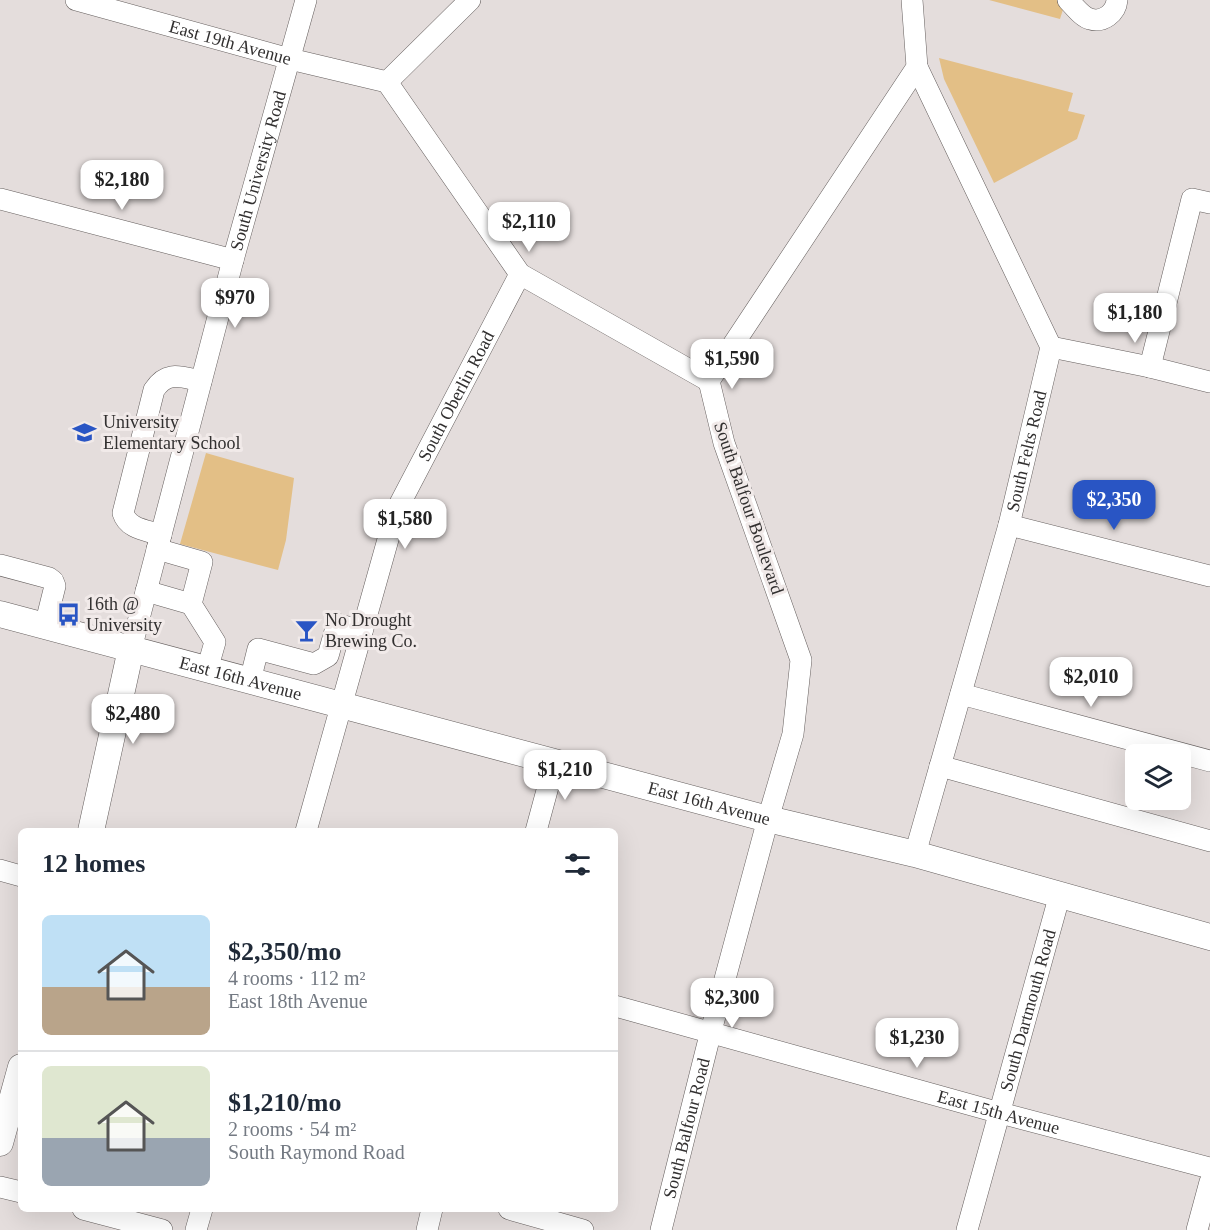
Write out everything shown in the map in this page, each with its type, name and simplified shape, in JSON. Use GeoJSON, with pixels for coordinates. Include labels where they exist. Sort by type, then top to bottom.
{"type":"FeatureCollection","features":[{"type":"Feature","properties":{"kind":"main road","name":"East 16th Avenue"},"geometry":{"type":"LineString","coordinates":[[0,614],[768,819],[915,854],[1210,937]]}},
{"type":"Feature","properties":{"kind":"main road","name":"South University Road"},"geometry":{"type":"LineString","coordinates":[[92,828],[131,649]]}},
{"type":"Feature","properties":{"kind":"main road"},"geometry":{"type":"LineString","coordinates":[[0,1143],[18,1079]]}},
{"type":"Feature","properties":{"kind":"street","name":"East 19th Avenue"},"geometry":{"type":"LineString","coordinates":[[75,0],[290,59],[387,82]]}},
{"type":"Feature","properties":{"kind":"street","name":"South University Road"},"geometry":{"type":"LineString","coordinates":[[131,649],[233,260],[306,0]]}},
{"type":"Feature","properties":{"kind":"street"},"geometry":{"type":"LineString","coordinates":[[470,0],[387,82],[520,274],[709,381],[916,67]]}},
{"type":"Feature","properties":{"kind":"street"},"geometry":{"type":"LineString","coordinates":[[912,0],[916,67],[1051,347],[1210,382]]}},
{"type":"Feature","properties":{"kind":"street"},"geometry":{"type":"LineString","coordinates":[[1068,0],[1089,19],[1101,20],[1111,15],[1117,0]]}},
{"type":"Feature","properties":{"kind":"street"},"geometry":{"type":"LineString","coordinates":[[0,199],[233,260]]}},
{"type":"Feature","properties":{"kind":"street"},"geometry":{"type":"LineString","coordinates":[[1150,367],[1201,201]]}},
{"type":"Feature","properties":{"kind":"street","name":"South Oberlin Road"},"geometry":{"type":"LineString","coordinates":[[307,828],[396,511],[520,274]]}},
{"type":"Feature","properties":{"kind":"street","name":"South Felts Road"},"geometry":{"type":"LineString","coordinates":[[915,854],[1009,525],[1051,347]]}},
{"type":"Feature","properties":{"kind":"street"},"geometry":{"type":"LineString","coordinates":[[191,604],[202,562],[159,542],[125,520],[123,513],[154,390],[159,382],[168,377],[178,376],[201,381]]}},
{"type":"Feature","properties":{"kind":"street","name":"South Balfour Boulevard"},"geometry":{"type":"LineString","coordinates":[[709,381],[724,443],[801,660],[793,734],[768,819]]}},
{"type":"Feature","properties":{"kind":"street"},"geometry":{"type":"LineString","coordinates":[[1009,525],[1210,576]]}},
{"type":"Feature","properties":{"kind":"street"},"geometry":{"type":"LineString","coordinates":[[0,565],[53,581],[55,586],[45,626]]}},
{"type":"Feature","properties":{"kind":"street"},"geometry":{"type":"LineString","coordinates":[[146,591],[191,604],[215,642],[207,669]]}},
{"type":"Feature","properties":{"kind":"street"},"geometry":{"type":"LineString","coordinates":[[305,696],[337,624],[362,631]]}},
{"type":"Feature","properties":{"kind":"street"},"geometry":{"type":"LineString","coordinates":[[250,681],[258,649],[353,663]]}},
{"type":"Feature","properties":{"kind":"street"},"geometry":{"type":"LineString","coordinates":[[961,693],[1210,760]]}},
{"type":"Feature","properties":{"kind":"street"},"geometry":{"type":"LineString","coordinates":[[537,828],[555,761]]}},
{"type":"Feature","properties":{"kind":"street"},"geometry":{"type":"LineString","coordinates":[[940,766],[1210,841]]}},
{"type":"Feature","properties":{"kind":"street","name":"South Balfour Road"},"geometry":{"type":"LineString","coordinates":[[662,1230],[711,1031],[768,819]]}},
{"type":"Feature","properties":{"kind":"street"},"geometry":{"type":"LineString","coordinates":[[0,870],[18,875]]}},
{"type":"Feature","properties":{"kind":"street","name":"South Dartmouth Road"},"geometry":{"type":"LineString","coordinates":[[967,1230],[1060,894]]}},
{"type":"Feature","properties":{"kind":"street","name":"East 15th Avenue"},"geometry":{"type":"LineString","coordinates":[[618,1007],[1000,1113],[1210,1168]]}},
{"type":"Feature","properties":{"kind":"street"},"geometry":{"type":"LineString","coordinates":[[1197,1230],[1210,1182]]}},
{"type":"Feature","properties":{"kind":"street"},"geometry":{"type":"LineString","coordinates":[[0,1187],[18,1191]]}},
{"type":"Feature","properties":{"kind":"street"},"geometry":{"type":"LineString","coordinates":[[94,1212],[162,1230]]}},
{"type":"Feature","properties":{"kind":"street"},"geometry":{"type":"LineString","coordinates":[[196,1230],[201,1212]]}},
{"type":"Feature","properties":{"kind":"street"},"geometry":{"type":"LineString","coordinates":[[427,1230],[431,1212]]}},
{"type":"Feature","properties":{"kind":"street"},"geometry":{"type":"LineString","coordinates":[[520,1212],[583,1230]]}},
{"type":"Feature","properties":{"kind":"shaded area"},"geometry":{"type":"Polygon","coordinates":[[[989,0],[1066,0],[1060,19],[989,0]]]}},
{"type":"Feature","properties":{"kind":"shaded area"},"geometry":{"type":"Polygon","coordinates":[[[939,58],[1073,93],[1068,111],[1085,115],[1077,139],[994,183],[944,79],[939,58]]]}},
{"type":"Feature","properties":{"kind":"shaded area"},"geometry":{"type":"Polygon","coordinates":[[[206,453],[294,478],[286,540],[278,570],[180,544],[206,453]]]}},
{"type":"Feature","properties":{"kind":"place","name":"University Elementary School"},"geometry":{"type":"Point","coordinates":[85,432]}},
{"type":"Feature","properties":{"kind":"place","name":"16th @ University"},"geometry":{"type":"Point","coordinates":[68,614]}},
{"type":"Feature","properties":{"kind":"place","name":"No Drought Brewing Co."},"geometry":{"type":"Point","coordinates":[307,630]}}]}
